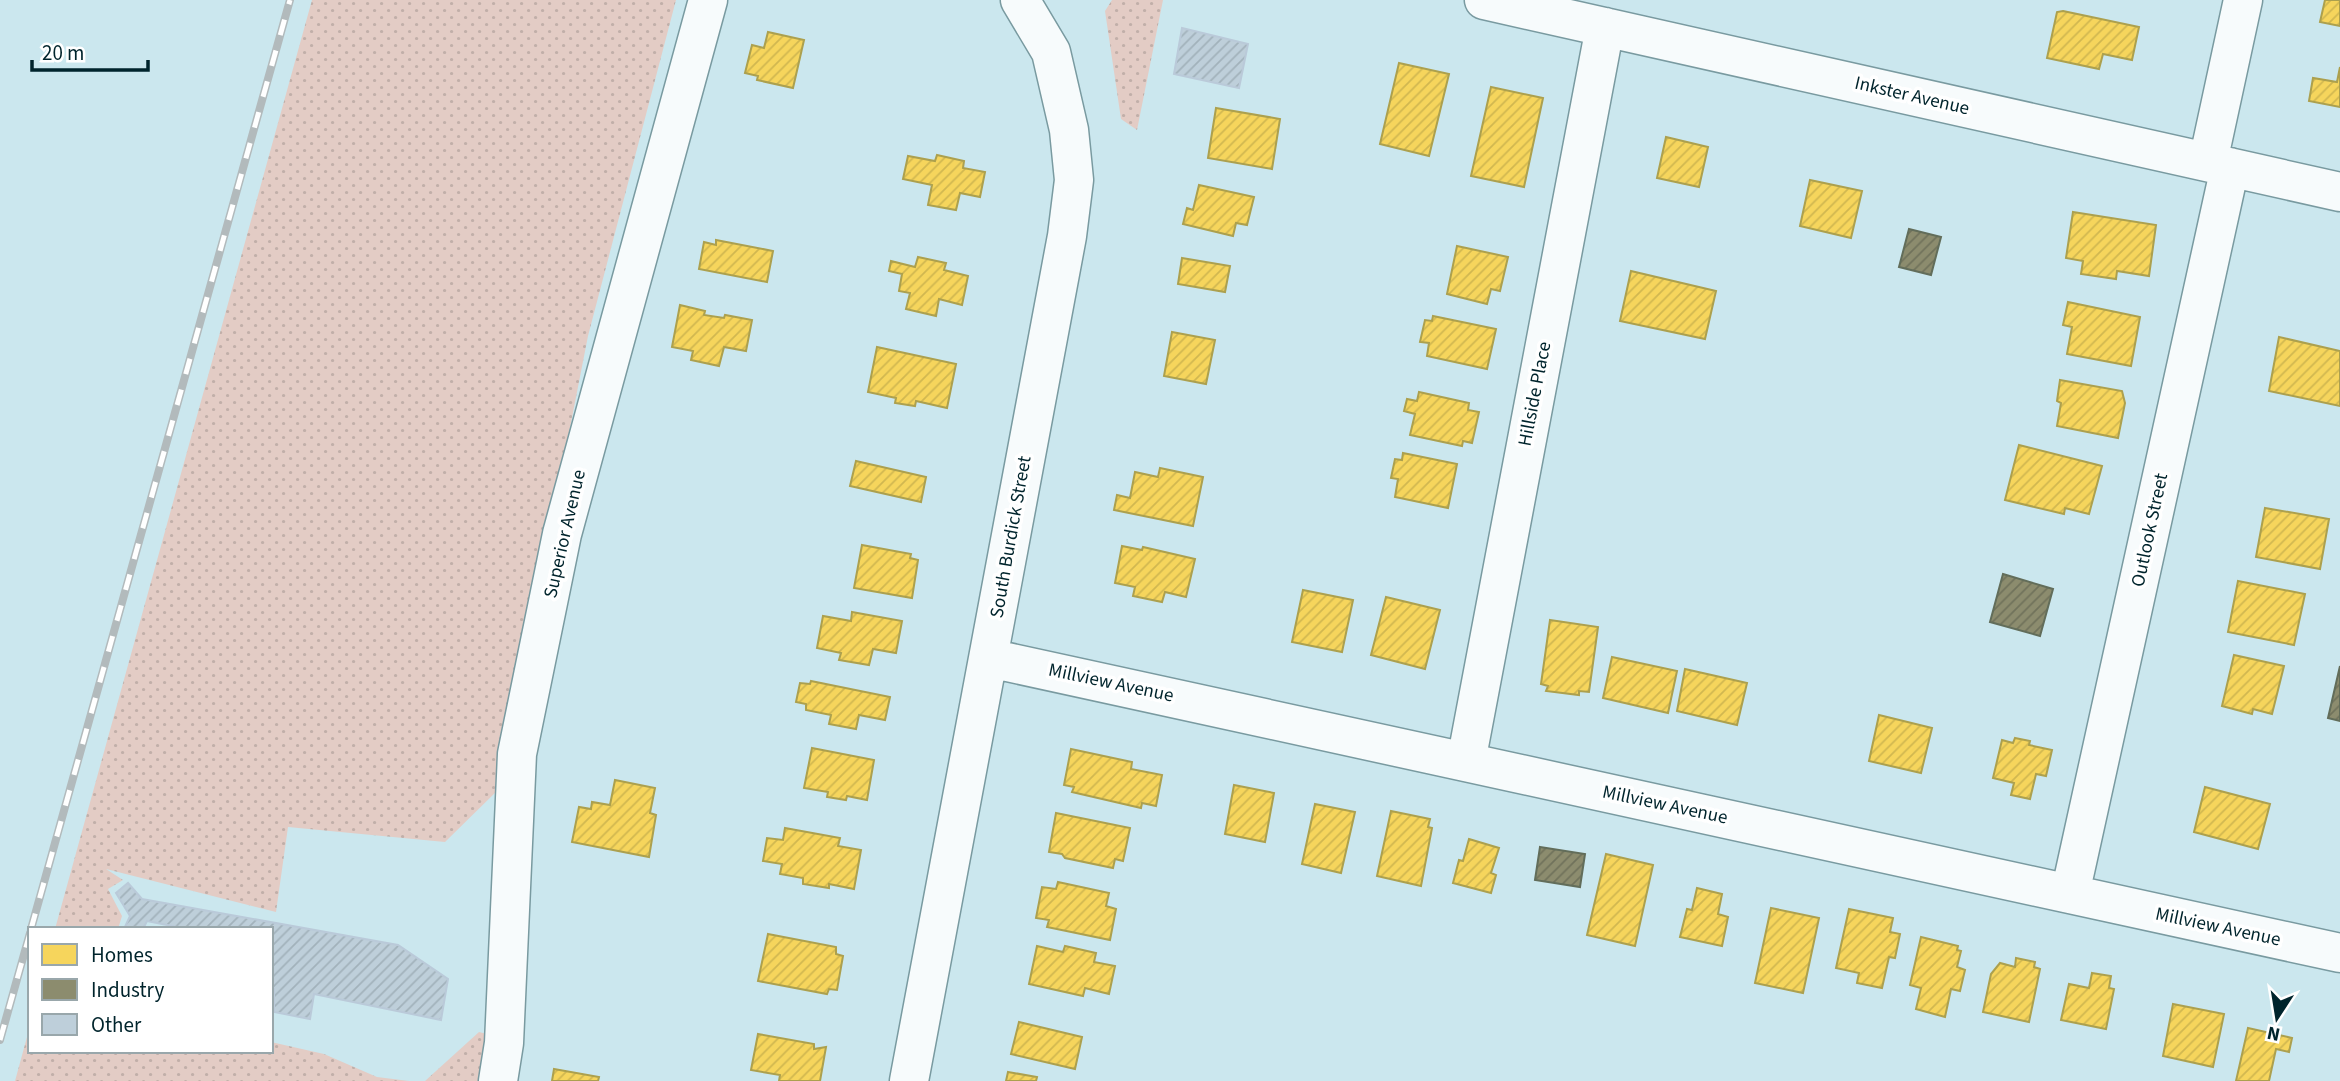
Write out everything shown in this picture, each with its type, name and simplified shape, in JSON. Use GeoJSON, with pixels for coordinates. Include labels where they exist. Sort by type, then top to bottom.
{"type":"FeatureCollection","features":[{"type":"Feature","properties":{"kind":"street","name":"Superior Avenue"},"geometry":{"type":"LineString","coordinates":[[498,1081],[504,1044],[517,754],[562,534],[708,0]]}},
{"type":"Feature","properties":{"kind":"street","name":"South Burdick Street"},"geometry":{"type":"LineString","coordinates":[[909,1081],[1067,236],[1074,180],[1069,130],[1051,52],[1020,0]]}},
{"type":"Feature","properties":{"kind":"street","name":"Inkster Avenue"},"geometry":{"type":"LineString","coordinates":[[1484,0],[2340,192]]}},
{"type":"Feature","properties":{"kind":"street","name":"Outlook Street"},"geometry":{"type":"LineString","coordinates":[[2070,894],[2219,165],[2243,0]]}},
{"type":"Feature","properties":{"kind":"street","name":"Hillside Place"},"geometry":{"type":"LineString","coordinates":[[1466,762],[1605,26]]}},
{"type":"Feature","properties":{"kind":"street","name":"Millview Avenue"},"geometry":{"type":"LineString","coordinates":[[989,658],[2340,953]]}},
{"type":"Feature","properties":{"kind":"shaded area"},"geometry":{"type":"Polygon","coordinates":[[[312,0],[676,0],[588,336],[499,789],[445,842],[288,827],[276,912],[106,869],[123,880],[108,889],[122,916],[119,927],[56,927],[312,0]]]}},
{"type":"Feature","properties":{"kind":"shaded area"},"geometry":{"type":"Polygon","coordinates":[[[1112,0],[1163,0],[1137,130],[1121,119],[1105,11],[1112,0]]]}},
{"type":"Feature","properties":{"kind":"shaded area"},"geometry":{"type":"Polygon","coordinates":[[[479,1032],[495,1036],[487,1081],[425,1081],[479,1032]]]}},
{"type":"Feature","properties":{"kind":"shaded area"},"geometry":{"type":"Polygon","coordinates":[[[28,1033],[28,1053],[273,1053],[273,1042],[324,1054],[377,1077],[409,1081],[15,1081],[28,1033]]]}},
{"type":"Feature","properties":{"kind":"building: Homes"},"geometry":{"type":"Polygon","coordinates":[[[2325,0],[2340,0],[2340,26],[2320,22],[2325,0]]]}},
{"type":"Feature","properties":{"kind":"building: Homes"},"geometry":{"type":"Polygon","coordinates":[[[2057,12],[2139,27],[2132,60],[2103,54],[2099,69],[2047,58],[2057,12]]]}},
{"type":"Feature","properties":{"kind":"building: Homes"},"geometry":{"type":"Polygon","coordinates":[[[768,32],[804,40],[793,88],[757,80],[758,76],[745,73],[752,45],[764,48],[768,32]]]}},
{"type":"Feature","properties":{"kind":"building: Homes"},"geometry":{"type":"Polygon","coordinates":[[[1399,63],[1449,74],[1429,156],[1380,144],[1399,63]]]}},
{"type":"Feature","properties":{"kind":"building: Homes"},"geometry":{"type":"Polygon","coordinates":[[[2340,67],[2340,107],[2309,101],[2313,78],[2337,82],[2340,67]]]}},
{"type":"Feature","properties":{"kind":"building: Homes"},"geometry":{"type":"Polygon","coordinates":[[[1491,87],[1543,98],[1524,187],[1471,176],[1491,87]]]}},
{"type":"Feature","properties":{"kind":"building: Homes"},"geometry":{"type":"Polygon","coordinates":[[[1216,108],[1280,119],[1272,169],[1208,158],[1216,108]]]}},
{"type":"Feature","properties":{"kind":"building: Homes"},"geometry":{"type":"Polygon","coordinates":[[[1666,137],[1708,147],[1699,187],[1657,178],[1666,137]]]}},
{"type":"Feature","properties":{"kind":"building: Homes"},"geometry":{"type":"Polygon","coordinates":[[[937,155],[964,161],[963,168],[985,172],[980,197],[960,193],[956,210],[928,205],[932,185],[903,179],[908,156],[935,161],[937,155]]]}},
{"type":"Feature","properties":{"kind":"building: Homes"},"geometry":{"type":"Polygon","coordinates":[[[1810,180],[1862,191],[1851,238],[1800,226],[1810,180]]]}},
{"type":"Feature","properties":{"kind":"building: Homes"},"geometry":{"type":"Polygon","coordinates":[[[1199,185],[1254,197],[1247,225],[1236,223],[1233,236],[1183,224],[1187,208],[1193,210],[1199,185]]]}},
{"type":"Feature","properties":{"kind":"building: Homes"},"geometry":{"type":"Polygon","coordinates":[[[2073,212],[2156,225],[2149,276],[2117,271],[2116,279],[2081,274],[2083,261],[2066,258],[2073,212]]]}},
{"type":"Feature","properties":{"kind":"building: Homes"},"geometry":{"type":"Polygon","coordinates":[[[716,240],[773,251],[767,282],[699,269],[704,242],[716,245],[716,240]]]}},
{"type":"Feature","properties":{"kind":"building: Homes"},"geometry":{"type":"Polygon","coordinates":[[[1457,246],[1508,257],[1500,291],[1491,289],[1487,304],[1447,294],[1457,246]]]}},
{"type":"Feature","properties":{"kind":"building: Homes"},"geometry":{"type":"Polygon","coordinates":[[[918,257],[946,263],[944,270],[968,276],[962,305],[939,299],[936,316],[906,309],[910,293],[899,291],[902,274],[889,271],[891,261],[915,267],[918,257]]]}},
{"type":"Feature","properties":{"kind":"building: Homes"},"geometry":{"type":"Polygon","coordinates":[[[1182,258],[1230,266],[1225,292],[1178,284],[1182,258]]]}},
{"type":"Feature","properties":{"kind":"building: Homes"},"geometry":{"type":"Polygon","coordinates":[[[1631,271],[1716,291],[1705,339],[1620,321],[1631,271]]]}},
{"type":"Feature","properties":{"kind":"building: Homes"},"geometry":{"type":"Polygon","coordinates":[[[2068,302],[2140,317],[2131,366],[2067,354],[2072,327],[2063,325],[2068,302]]]}},
{"type":"Feature","properties":{"kind":"building: Homes"},"geometry":{"type":"Polygon","coordinates":[[[680,305],[705,311],[704,315],[724,318],[725,315],[752,320],[746,351],[724,347],[719,366],[691,360],[693,351],[672,347],[680,305]]]}},
{"type":"Feature","properties":{"kind":"building: Homes"},"geometry":{"type":"Polygon","coordinates":[[[1433,316],[1496,329],[1487,369],[1427,356],[1429,343],[1420,342],[1425,320],[1432,321],[1433,316]]]}},
{"type":"Feature","properties":{"kind":"building: Homes"},"geometry":{"type":"Polygon","coordinates":[[[1172,332],[1215,340],[1206,384],[1164,376],[1172,332]]]}},
{"type":"Feature","properties":{"kind":"building: Homes"},"geometry":{"type":"Polygon","coordinates":[[[2279,337],[2340,351],[2340,406],[2269,391],[2279,337]]]}},
{"type":"Feature","properties":{"kind":"building: Homes"},"geometry":{"type":"Polygon","coordinates":[[[877,347],[956,364],[947,408],[916,401],[915,406],[895,403],[896,398],[868,392],[877,347]]]}},
{"type":"Feature","properties":{"kind":"building: Homes"},"geometry":{"type":"Polygon","coordinates":[[[2060,380],[2122,391],[2125,403],[2118,438],[2057,426],[2061,403],[2057,401],[2060,380]]]}},
{"type":"Feature","properties":{"kind":"building: Homes"},"geometry":{"type":"Polygon","coordinates":[[[1419,392],[1469,403],[1468,410],[1479,412],[1472,443],[1463,441],[1462,446],[1410,435],[1415,414],[1404,411],[1407,399],[1417,401],[1419,392]]]}},
{"type":"Feature","properties":{"kind":"building: Homes"},"geometry":{"type":"Polygon","coordinates":[[[2019,445],[2102,466],[2089,514],[2065,508],[2064,514],[2005,500],[2019,445]]]}},
{"type":"Feature","properties":{"kind":"building: Homes"},"geometry":{"type":"Polygon","coordinates":[[[1403,453],[1457,464],[1448,508],[1395,497],[1398,479],[1391,478],[1395,459],[1402,460],[1403,453]]]}},
{"type":"Feature","properties":{"kind":"building: Homes"},"geometry":{"type":"Polygon","coordinates":[[[856,461],[926,477],[921,502],[850,486],[856,461]]]}},
{"type":"Feature","properties":{"kind":"building: Homes"},"geometry":{"type":"Polygon","coordinates":[[[1160,468],[1203,477],[1193,526],[1114,510],[1117,495],[1130,498],[1135,472],[1158,477],[1160,468]]]}},
{"type":"Feature","properties":{"kind":"building: Homes"},"geometry":{"type":"Polygon","coordinates":[[[2265,508],[2329,519],[2320,569],[2256,557],[2265,508]]]}},
{"type":"Feature","properties":{"kind":"building: Homes"},"geometry":{"type":"Polygon","coordinates":[[[862,545],[911,554],[910,558],[918,560],[912,598],[854,588],[862,545]]]}},
{"type":"Feature","properties":{"kind":"building: Homes"},"geometry":{"type":"Polygon","coordinates":[[[1122,546],[1142,550],[1143,547],[1195,559],[1186,597],[1165,592],[1162,602],[1133,596],[1135,587],[1115,583],[1122,546]]]}},
{"type":"Feature","properties":{"kind":"building: Homes"},"geometry":{"type":"Polygon","coordinates":[[[2238,581],[2305,594],[2294,645],[2228,632],[2238,581]]]}},
{"type":"Feature","properties":{"kind":"building: Homes"},"geometry":{"type":"Polygon","coordinates":[[[1303,590],[1353,600],[1342,652],[1292,642],[1303,590]]]}},
{"type":"Feature","properties":{"kind":"building: Homes"},"geometry":{"type":"Polygon","coordinates":[[[1386,597],[1440,610],[1425,669],[1371,655],[1386,597]]]}},
{"type":"Feature","properties":{"kind":"building: Homes"},"geometry":{"type":"Polygon","coordinates":[[[852,612],[902,621],[896,653],[873,649],[869,665],[839,660],[841,653],[817,648],[823,616],[851,621],[852,612]]]}},
{"type":"Feature","properties":{"kind":"building: Homes"},"geometry":{"type":"Polygon","coordinates":[[[1550,620],[1598,627],[1589,692],[1579,691],[1579,695],[1546,691],[1548,686],[1541,684],[1550,620]]]}},
{"type":"Feature","properties":{"kind":"building: Homes"},"geometry":{"type":"Polygon","coordinates":[[[2234,655],[2284,666],[2272,714],[2253,709],[2252,714],[2222,706],[2234,655]]]}},
{"type":"Feature","properties":{"kind":"building: Homes"},"geometry":{"type":"Polygon","coordinates":[[[1612,657],[1677,671],[1668,713],[1603,698],[1612,657]]]}},
{"type":"Feature","properties":{"kind":"building: Homes"},"geometry":{"type":"Polygon","coordinates":[[[1685,669],[1747,683],[1737,725],[1677,711],[1685,669]]]}},
{"type":"Feature","properties":{"kind":"building: Homes"},"geometry":{"type":"Polygon","coordinates":[[[811,681],[890,697],[885,720],[859,715],[856,729],[829,724],[831,715],[806,710],[806,704],[796,702],[800,683],[810,684],[811,681]]]}},
{"type":"Feature","properties":{"kind":"building: Homes"},"geometry":{"type":"Polygon","coordinates":[[[1879,715],[1932,728],[1921,773],[1869,761],[1879,715]]]}},
{"type":"Feature","properties":{"kind":"building: Homes"},"geometry":{"type":"Polygon","coordinates":[[[2015,738],[2030,741],[2029,745],[2052,750],[2046,776],[2036,774],[2030,799],[2011,795],[2014,783],[1993,778],[2002,740],[2013,743],[2015,738]]]}},
{"type":"Feature","properties":{"kind":"building: Homes"},"geometry":{"type":"Polygon","coordinates":[[[812,748],[874,760],[867,800],[847,796],[846,800],[827,797],[828,792],[804,788],[812,748]]]}},
{"type":"Feature","properties":{"kind":"building: Homes"},"geometry":{"type":"Polygon","coordinates":[[[1071,749],[1132,762],[1131,769],[1162,775],[1156,806],[1142,803],[1141,808],[1072,792],[1074,787],[1064,785],[1071,749]]]}},
{"type":"Feature","properties":{"kind":"building: Homes"},"geometry":{"type":"Polygon","coordinates":[[[615,780],[655,788],[650,813],[656,815],[649,857],[572,842],[579,807],[591,809],[592,802],[610,805],[615,780]]]}},
{"type":"Feature","properties":{"kind":"building: Homes"},"geometry":{"type":"Polygon","coordinates":[[[1234,785],[1274,793],[1265,842],[1225,834],[1234,785]]]}},
{"type":"Feature","properties":{"kind":"building: Homes"},"geometry":{"type":"Polygon","coordinates":[[[2205,787],[2270,804],[2258,849],[2194,832],[2205,787]]]}},
{"type":"Feature","properties":{"kind":"building: Homes"},"geometry":{"type":"Polygon","coordinates":[[[1315,804],[1355,812],[1341,873],[1302,864],[1315,804]]]}},
{"type":"Feature","properties":{"kind":"building: Homes"},"geometry":{"type":"Polygon","coordinates":[[[1391,811],[1430,819],[1428,827],[1432,828],[1421,886],[1377,876],[1391,811]]]}},
{"type":"Feature","properties":{"kind":"building: Homes"},"geometry":{"type":"Polygon","coordinates":[[[1056,813],[1130,828],[1123,861],[1115,859],[1113,868],[1049,852],[1056,813]]]}},
{"type":"Feature","properties":{"kind":"building: Homes"},"geometry":{"type":"Polygon","coordinates":[[[785,828],[840,838],[838,846],[861,850],[854,889],[829,884],[829,888],[803,884],[803,878],[780,874],[782,864],[763,861],[767,838],[783,840],[785,828]]]}},
{"type":"Feature","properties":{"kind":"building: Homes"},"geometry":{"type":"Polygon","coordinates":[[[1469,839],[1499,848],[1491,873],[1496,875],[1491,893],[1453,883],[1459,860],[1463,861],[1469,839]]]}},
{"type":"Feature","properties":{"kind":"building: Homes"},"geometry":{"type":"Polygon","coordinates":[[[1606,854],[1653,865],[1635,946],[1587,935],[1606,854]]]}},
{"type":"Feature","properties":{"kind":"building: Homes"},"geometry":{"type":"Polygon","coordinates":[[[1058,882],[1109,893],[1106,906],[1116,909],[1110,940],[1047,927],[1049,920],[1036,918],[1042,887],[1056,889],[1058,882]]]}},
{"type":"Feature","properties":{"kind":"building: Homes"},"geometry":{"type":"Polygon","coordinates":[[[1697,888],[1722,894],[1718,914],[1728,917],[1722,946],[1680,937],[1687,909],[1692,910],[1697,888]]]}},
{"type":"Feature","properties":{"kind":"building: Homes"},"geometry":{"type":"Polygon","coordinates":[[[1771,908],[1819,918],[1803,993],[1755,983],[1771,908]]]}},
{"type":"Feature","properties":{"kind":"building: Homes"},"geometry":{"type":"Polygon","coordinates":[[[1849,909],[1893,918],[1890,932],[1900,934],[1895,958],[1889,957],[1882,988],[1857,983],[1859,973],[1836,968],[1849,909]]]}},
{"type":"Feature","properties":{"kind":"building: Homes"},"geometry":{"type":"Polygon","coordinates":[[[768,934],[836,947],[836,954],[843,956],[837,990],[829,989],[827,994],[758,981],[768,934]]]}},
{"type":"Feature","properties":{"kind":"building: Homes"},"geometry":{"type":"Polygon","coordinates":[[[1921,937],[1958,946],[1957,950],[1961,951],[1957,967],[1965,970],[1960,991],[1951,989],[1945,1017],[1916,1009],[1921,988],[1910,985],[1921,937]]]}},
{"type":"Feature","properties":{"kind":"building: Homes"},"geometry":{"type":"Polygon","coordinates":[[[1037,946],[1063,952],[1065,946],[1096,953],[1094,962],[1115,966],[1109,994],[1085,988],[1083,996],[1029,984],[1037,946]]]}},
{"type":"Feature","properties":{"kind":"building: Homes"},"geometry":{"type":"Polygon","coordinates":[[[2016,958],[2035,962],[2034,967],[2040,969],[2029,1022],[1983,1012],[1991,974],[2000,963],[2015,967],[2016,958]]]}},
{"type":"Feature","properties":{"kind":"building: Homes"},"geometry":{"type":"Polygon","coordinates":[[[2092,973],[2111,976],[2109,988],[2114,989],[2106,1029],[2061,1020],[2069,984],[2089,988],[2092,973]]]}},
{"type":"Feature","properties":{"kind":"building: Homes"},"geometry":{"type":"Polygon","coordinates":[[[2173,1004],[2224,1014],[2213,1067],[2163,1056],[2173,1004]]]}},
{"type":"Feature","properties":{"kind":"building: Homes"},"geometry":{"type":"Polygon","coordinates":[[[1019,1022],[1082,1037],[1075,1069],[1011,1054],[1019,1022]]]}},
{"type":"Feature","properties":{"kind":"building: Homes"},"geometry":{"type":"Polygon","coordinates":[[[2248,1028],[2292,1038],[2289,1052],[2276,1049],[2269,1081],[2236,1081],[2248,1028]]]}},
{"type":"Feature","properties":{"kind":"building: Homes"},"geometry":{"type":"Polygon","coordinates":[[[758,1034],[814,1044],[814,1049],[826,1047],[820,1081],[779,1081],[780,1075],[751,1070],[758,1034]]]}},
{"type":"Feature","properties":{"kind":"building: Homes"},"geometry":{"type":"Polygon","coordinates":[[[554,1069],[599,1077],[598,1081],[552,1081],[554,1069]]]}},
{"type":"Feature","properties":{"kind":"building: Homes"},"geometry":{"type":"Polygon","coordinates":[[[1008,1072],[1037,1077],[1036,1081],[1006,1081],[1008,1072]]]}},
{"type":"Feature","properties":{"kind":"building: Industry"},"geometry":{"type":"Polygon","coordinates":[[[1909,229],[1941,237],[1931,275],[1899,267],[1909,229]]]}},
{"type":"Feature","properties":{"kind":"building: Industry"},"geometry":{"type":"Polygon","coordinates":[[[2003,574],[2053,589],[2040,636],[1990,622],[2003,574]]]}},
{"type":"Feature","properties":{"kind":"building: Industry"},"geometry":{"type":"Polygon","coordinates":[[[2340,666],[2340,721],[2328,718],[2340,666]]]}},
{"type":"Feature","properties":{"kind":"building: Industry"},"geometry":{"type":"Polygon","coordinates":[[[1540,847],[1585,854],[1580,887],[1535,880],[1540,847]]]}},
{"type":"Feature","properties":{"kind":"building: Other"},"geometry":{"type":"Polygon","coordinates":[[[1182,28],[1248,44],[1239,88],[1174,74],[1182,28]]]}},
{"type":"Feature","properties":{"kind":"building: Other"},"geometry":{"type":"Polygon","coordinates":[[[128,883],[142,899],[398,945],[448,979],[441,1020],[314,994],[310,1019],[274,1012],[273,927],[177,927],[147,921],[144,927],[125,927],[130,916],[116,893],[128,883]]]}},
{"type":"Feature","properties":{"kind":"railway"},"geometry":{"type":"LineString","coordinates":[[32,927],[290,0]]}},
{"type":"Feature","properties":{"kind":"railway"},"geometry":{"type":"LineString","coordinates":[[0,1040],[28,940]]}}]}
